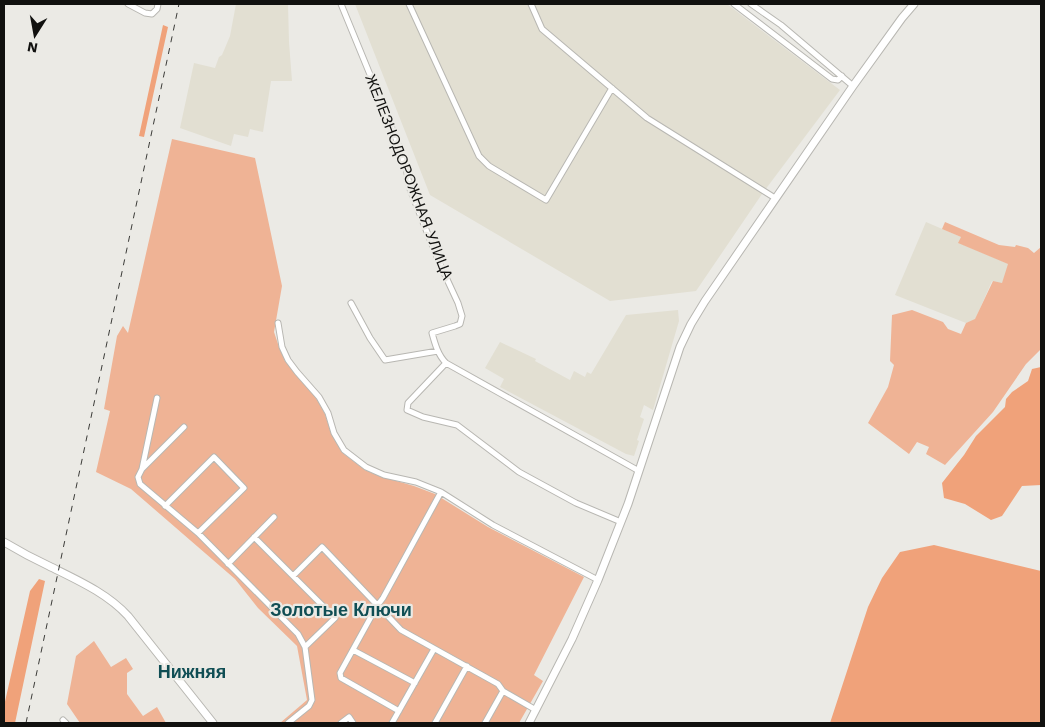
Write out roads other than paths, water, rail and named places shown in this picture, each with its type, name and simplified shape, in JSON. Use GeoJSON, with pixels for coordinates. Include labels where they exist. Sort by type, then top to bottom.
{"type":"FeatureCollection","features":[{"type":"Feature","properties":{"kind":"street"},"geometry":{"type":"LineString","coordinates":[[128,4],[145,13],[152,14],[157,6]]}},
{"type":"Feature","properties":{"kind":"street","name":"ЖЕЛЕЗНОДОРОЖНАЯ УЛИЦА"},"geometry":{"type":"LineString","coordinates":[[341,4],[394,133],[406,168],[410,189],[462,316],[460,324],[432,333],[438,352]]}},
{"type":"Feature","properties":{"kind":"street"},"geometry":{"type":"LineString","coordinates":[[408,4],[479,156],[489,166],[546,200],[612,88]]}},
{"type":"Feature","properties":{"kind":"street"},"geometry":{"type":"LineString","coordinates":[[531,4],[542,29],[647,118],[775,198]]}},
{"type":"Feature","properties":{"kind":"street"},"geometry":{"type":"LineString","coordinates":[[734,4],[832,79],[838,80],[842,76]]}},
{"type":"Feature","properties":{"kind":"street"},"geometry":{"type":"LineString","coordinates":[[751,4],[781,25],[853,86]]}},
{"type":"Feature","properties":{"kind":"street"},"geometry":{"type":"LineString","coordinates":[[529,723],[572,639],[598,580],[639,471],[680,347],[691,324],[853,86],[914,4]]}},
{"type":"Feature","properties":{"kind":"street"},"geometry":{"type":"LineString","coordinates":[[351,303],[370,338],[386,360],[438,352],[446,363],[639,471]]}},
{"type":"Feature","properties":{"kind":"street"},"geometry":{"type":"LineString","coordinates":[[278,323],[282,347],[288,360],[319,397],[328,413],[334,433],[344,450],[366,467],[384,475],[416,482],[441,492],[493,525],[598,580]]}},
{"type":"Feature","properties":{"kind":"street"},"geometry":{"type":"LineString","coordinates":[[446,363],[408,403],[408,410],[423,417],[457,425],[519,472],[576,502],[621,522]]}},
{"type":"Feature","properties":{"kind":"street"},"geometry":{"type":"LineString","coordinates":[[157,398],[142,469],[138,477],[140,484],[198,533],[298,634],[305,647],[312,700],[309,706],[288,723]]}},
{"type":"Feature","properties":{"kind":"street"},"geometry":{"type":"LineString","coordinates":[[142,469],[184,427]]}},
{"type":"Feature","properties":{"kind":"street"},"geometry":{"type":"LineString","coordinates":[[165,506],[214,457],[244,488],[198,533]]}},
{"type":"Feature","properties":{"kind":"street"},"geometry":{"type":"LineString","coordinates":[[400,711],[341,678],[340,673],[441,492]]}},
{"type":"Feature","properties":{"kind":"street"},"geometry":{"type":"LineString","coordinates":[[228,564],[274,517]]}},
{"type":"Feature","properties":{"kind":"street"},"geometry":{"type":"LineString","coordinates":[[254,537],[335,618],[305,647]]}},
{"type":"Feature","properties":{"kind":"street"},"geometry":{"type":"LineString","coordinates":[[4,542],[74,579],[119,606],[213,723]]}},
{"type":"Feature","properties":{"kind":"street"},"geometry":{"type":"LineString","coordinates":[[293,576],[322,547],[401,630],[498,684],[503,691],[536,710]]}},
{"type":"Feature","properties":{"kind":"street"},"geometry":{"type":"LineString","coordinates":[[392,723],[434,649]]}},
{"type":"Feature","properties":{"kind":"street"},"geometry":{"type":"LineString","coordinates":[[353,650],[415,683]]}},
{"type":"Feature","properties":{"kind":"street"},"geometry":{"type":"LineString","coordinates":[[435,723],[466,666]]}},
{"type":"Feature","properties":{"kind":"street"},"geometry":{"type":"LineString","coordinates":[[485,723],[503,691]]}},
{"type":"Feature","properties":{"kind":"street"},"geometry":{"type":"LineString","coordinates":[[341,723],[349,717],[354,723]]}},
{"type":"Feature","properties":{"kind":"railway"},"geometry":{"type":"LineString","coordinates":[[26,723],[179,4]]}},
{"type":"Feature","properties":{"kind":"district","name":"Золотые Ключи"},"geometry":{"type":"Point","coordinates":[341,610]}},
{"type":"Feature","properties":{"kind":"district","name":"Нижняя"},"geometry":{"type":"Point","coordinates":[192,672]}}]}
